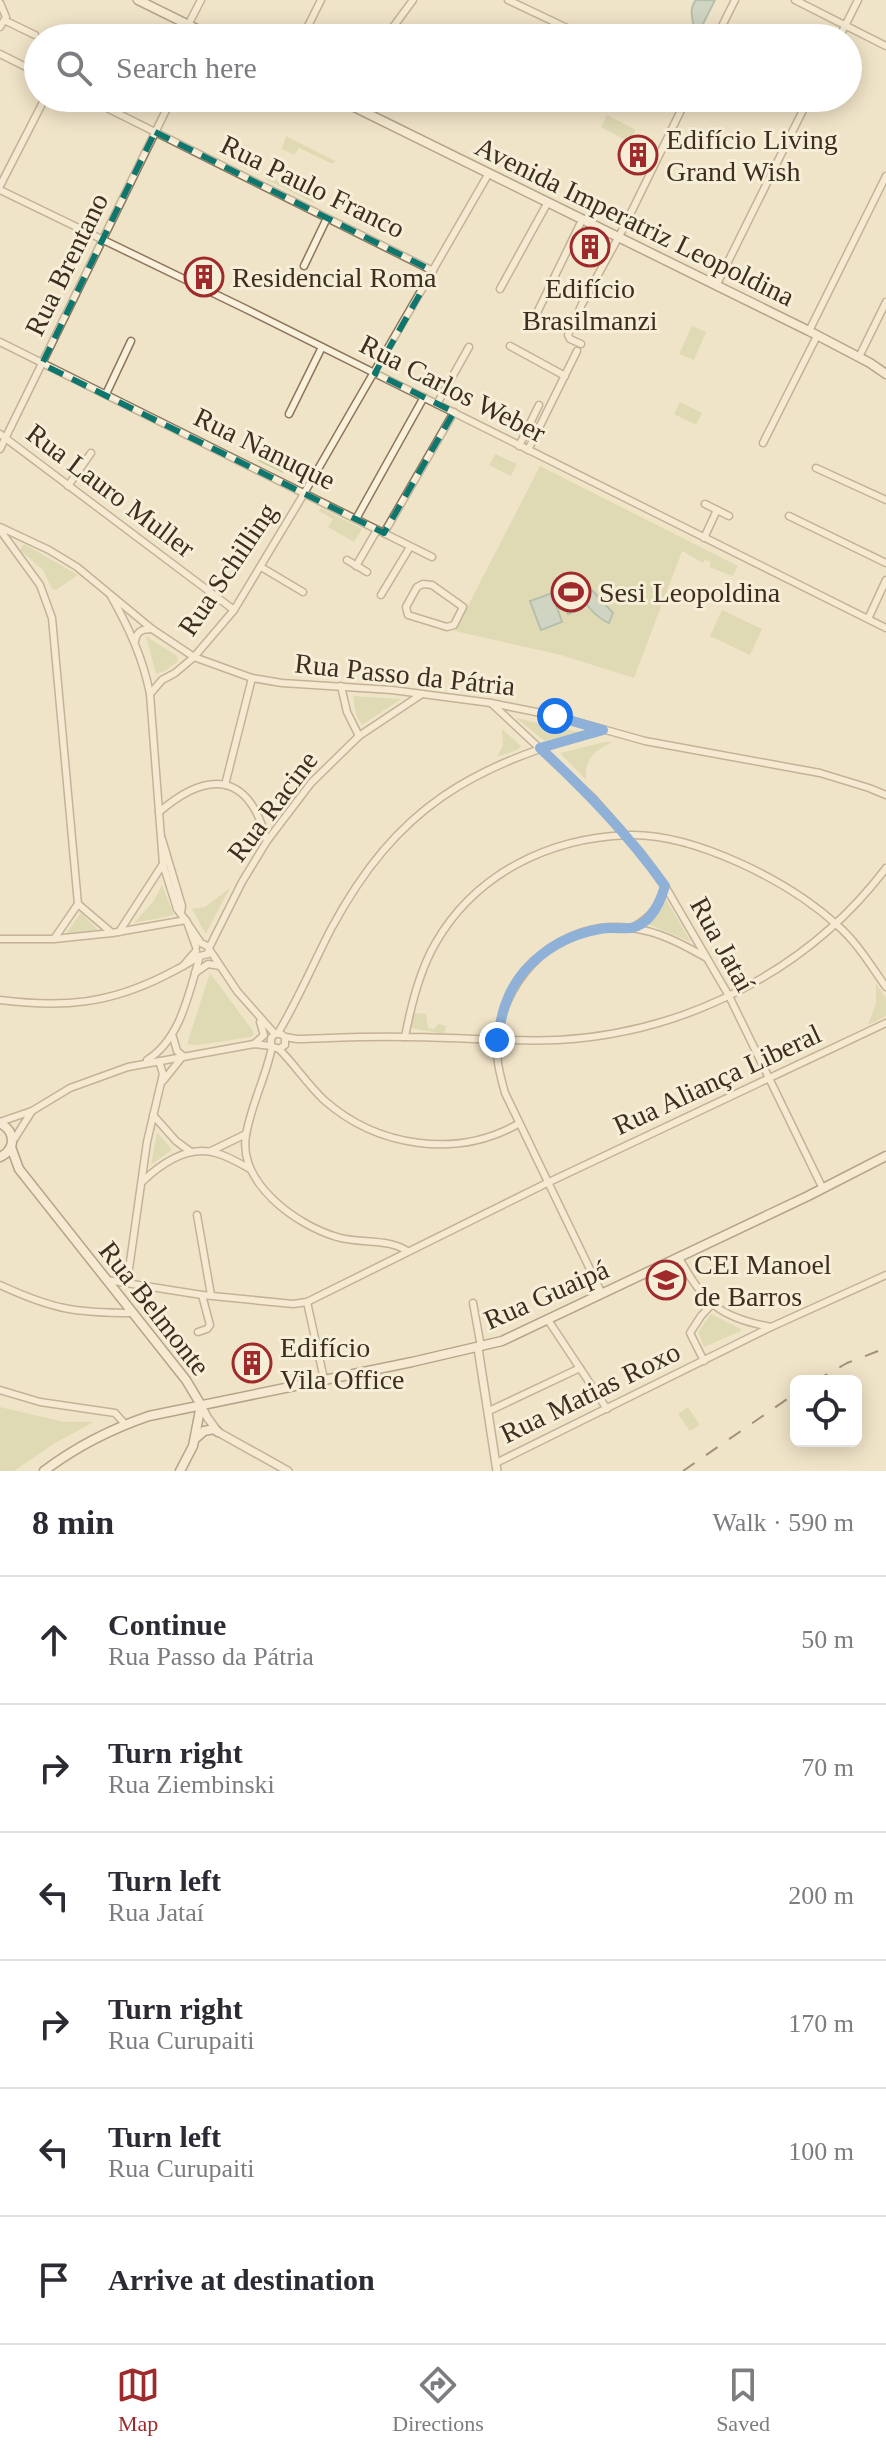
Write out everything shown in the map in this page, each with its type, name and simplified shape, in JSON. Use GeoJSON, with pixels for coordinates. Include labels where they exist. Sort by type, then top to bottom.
{"type":"FeatureCollection","features":[{"type":"Feature","properties":{"kind":"main road"},"geometry":{"type":"LineString","coordinates":[[138,0],[186,24]]}},
{"type":"Feature","properties":{"kind":"main road","name":"Avenida Imperatriz Leopoldina"},"geometry":{"type":"LineString","coordinates":[[365,112],[859,357],[886,374]]}},
{"type":"Feature","properties":{"kind":"main road","name":"Avenida Imperatriz Leopoldina"},"geometry":{"type":"LineString","coordinates":[[870,363],[886,367]]}},
{"type":"Feature","properties":{"kind":"main road","name":"Rua Belmonte"},"geometry":{"type":"LineString","coordinates":[[0,1122],[9,1130],[19,1169],[186,1380],[201,1405]]}},
{"type":"Feature","properties":{"kind":"main road"},"geometry":{"type":"LineString","coordinates":[[0,1157],[12,1144]]}},
{"type":"Feature","properties":{"kind":"main road","name":"Rua Guaipá"},"geometry":{"type":"LineString","coordinates":[[44,1471],[81,1445],[149,1416],[502,1341],[886,1156]]}},
{"type":"Feature","properties":{"kind":"main road"},"geometry":{"type":"LineString","coordinates":[[180,1471],[195,1438],[201,1405]]}},
{"type":"Feature","properties":{"kind":"main road"},"geometry":{"type":"LineString","coordinates":[[195,1438],[209,1430],[218,1432]]}},
{"type":"Feature","properties":{"kind":"street"},"geometry":{"type":"LineString","coordinates":[[189,24],[201,0]]}},
{"type":"Feature","properties":{"kind":"street"},"geometry":{"type":"LineString","coordinates":[[309,24],[321,0]]}},
{"type":"Feature","properties":{"kind":"street"},"geometry":{"type":"LineString","coordinates":[[395,24],[413,0]]}},
{"type":"Feature","properties":{"kind":"street"},"geometry":{"type":"LineString","coordinates":[[508,0],[559,24]]}},
{"type":"Feature","properties":{"kind":"street"},"geometry":{"type":"LineString","coordinates":[[723,24],[735,0]]}},
{"type":"Feature","properties":{"kind":"street"},"geometry":{"type":"LineString","coordinates":[[795,0],[843,24]]}},
{"type":"Feature","properties":{"kind":"street"},"geometry":{"type":"LineString","coordinates":[[846,24],[858,0]]}},
{"type":"Feature","properties":{"kind":"street"},"geometry":{"type":"LineString","coordinates":[[0,3],[5,13],[3,24],[24,31]]}},
{"type":"Feature","properties":{"kind":"street"},"geometry":{"type":"LineString","coordinates":[[862,34],[886,46]]}},
{"type":"Feature","properties":{"kind":"street"},"geometry":{"type":"LineString","coordinates":[[0,54],[24,66]]}},
{"type":"Feature","properties":{"kind":"street"},"geometry":{"type":"LineString","coordinates":[[0,188],[38,112]]}},
{"type":"Feature","properties":{"kind":"street","name":"Rua Paulo Franco"},"geometry":{"type":"LineString","coordinates":[[115,112],[433,271]]}},
{"type":"Feature","properties":{"kind":"street","name":"Rua Brentano"},"geometry":{"type":"LineString","coordinates":[[0,449],[3,436],[42,364],[165,112]]}},
{"type":"Feature","properties":{"kind":"street"},"geometry":{"type":"LineString","coordinates":[[528,450],[579,347],[568,335],[680,112]]}},
{"type":"Feature","properties":{"kind":"street"},"geometry":{"type":"LineString","coordinates":[[716,286],[802,112]]}},
{"type":"Feature","properties":{"kind":"street","name":"Rua Schilling"},"geometry":{"type":"LineString","coordinates":[[150,694],[162,680],[194,657],[234,610],[489,173]]}},
{"type":"Feature","properties":{"kind":"street"},"geometry":{"type":"LineString","coordinates":[[763,443],[886,176]]}},
{"type":"Feature","properties":{"kind":"street","name":"Rua Carlos Weber"},"geometry":{"type":"LineString","coordinates":[[0,188],[101,241],[424,397],[886,628]]}},
{"type":"Feature","properties":{"kind":"street"},"geometry":{"type":"LineString","coordinates":[[500,289],[548,202]]}},
{"type":"Feature","properties":{"kind":"street"},"geometry":{"type":"LineString","coordinates":[[304,266],[327,218]]}},
{"type":"Feature","properties":{"kind":"street"},"geometry":{"type":"LineString","coordinates":[[533,321],[582,220]]}},
{"type":"Feature","properties":{"kind":"street"},"geometry":{"type":"LineString","coordinates":[[859,357],[886,302]]}},
{"type":"Feature","properties":{"kind":"street"},"geometry":{"type":"LineString","coordinates":[[106,394],[131,341]]}},
{"type":"Feature","properties":{"kind":"street","name":"Rua Nanuque"},"geometry":{"type":"LineString","coordinates":[[0,342],[432,557]]}},
{"type":"Feature","properties":{"kind":"street"},"geometry":{"type":"LineString","coordinates":[[510,346],[565,376]]}},
{"type":"Feature","properties":{"kind":"street"},"geometry":{"type":"LineString","coordinates":[[289,414],[322,347]]}},
{"type":"Feature","properties":{"kind":"street"},"geometry":{"type":"LineString","coordinates":[[437,404],[469,347]]}},
{"type":"Feature","properties":{"kind":"street"},"geometry":{"type":"LineString","coordinates":[[356,519],[424,397]]}},
{"type":"Feature","properties":{"kind":"street"},"geometry":{"type":"LineString","coordinates":[[519,446],[539,405]]}},
{"type":"Feature","properties":{"kind":"street"},"geometry":{"type":"LineString","coordinates":[[356,566],[454,412]]}},
{"type":"Feature","properties":{"kind":"street","name":"Rua Lauro Muller"},"geometry":{"type":"LineString","coordinates":[[3,436],[234,610]]}},
{"type":"Feature","properties":{"kind":"street"},"geometry":{"type":"LineString","coordinates":[[68,486],[91,453]]}},
{"type":"Feature","properties":{"kind":"street"},"geometry":{"type":"LineString","coordinates":[[816,468],[886,500]]}},
{"type":"Feature","properties":{"kind":"street"},"geometry":{"type":"LineString","coordinates":[[705,504],[729,516]]}},
{"type":"Feature","properties":{"kind":"street"},"geometry":{"type":"LineString","coordinates":[[704,538],[717,510]]}},
{"type":"Feature","properties":{"kind":"street"},"geometry":{"type":"LineString","coordinates":[[789,516],[886,563]]}},
{"type":"Feature","properties":{"kind":"street"},"geometry":{"type":"LineString","coordinates":[[0,529],[40,585],[52,618],[78,904],[54,939]]}},
{"type":"Feature","properties":{"kind":"street","name":"Rua Passo da Pátria"},"geometry":{"type":"LineString","coordinates":[[0,529],[63,558],[152,629],[194,657],[252,678],[491,703],[697,752],[820,773],[886,795]]}},
{"type":"Feature","properties":{"kind":"street"},"geometry":{"type":"LineString","coordinates":[[381,595],[410,547]]}},
{"type":"Feature","properties":{"kind":"street"},"geometry":{"type":"LineString","coordinates":[[347,560],[367,572]]}},
{"type":"Feature","properties":{"kind":"street"},"geometry":{"type":"LineString","coordinates":[[261,567],[303,592]]}},
{"type":"Feature","properties":{"kind":"street"},"geometry":{"type":"LineString","coordinates":[[868,619],[886,580]]}},
{"type":"Feature","properties":{"kind":"street"},"geometry":{"type":"LineString","coordinates":[[419,585],[438,588],[463,607],[452,627],[411,617],[407,612],[406,607],[419,585]]}},
{"type":"Feature","properties":{"kind":"street"},"geometry":{"type":"LineString","coordinates":[[110,593],[135,641],[146,672],[162,839],[184,917]]}},
{"type":"Feature","properties":{"kind":"street"},"geometry":{"type":"LineString","coordinates":[[135,641],[142,630],[152,629]]}},
{"type":"Feature","properties":{"kind":"street"},"geometry":{"type":"LineString","coordinates":[[146,672],[150,677],[162,680]]}},
{"type":"Feature","properties":{"kind":"street"},"geometry":{"type":"LineString","coordinates":[[225,785],[252,678]]}},
{"type":"Feature","properties":{"kind":"street"},"geometry":{"type":"LineString","coordinates":[[341,686],[347,712],[359,736]]}},
{"type":"Feature","properties":{"kind":"street","name":"Rua Racine"},"geometry":{"type":"LineString","coordinates":[[173,1037],[202,949],[216,932],[267,841],[311,783],[359,736],[422,694]]}},
{"type":"Feature","properties":{"kind":"street","name":"Rua Jataí"},"geometry":{"type":"LineString","coordinates":[[491,703],[593,798],[627,835],[665,886],[729,996],[823,1189]]}},
{"type":"Feature","properties":{"kind":"street"},"geometry":{"type":"LineString","coordinates":[[106,1280],[202,1295],[293,1304],[307,1302],[407,1251],[398,1244],[353,1241],[322,1232],[264,1190],[250,1169],[245,1150],[246,1134],[269,1063],[286,1019],[332,927],[368,870],[400,831],[435,801],[509,759],[603,730]]}},
{"type":"Feature","properties":{"kind":"street"},"geometry":{"type":"LineString","coordinates":[[159,812],[174,799],[199,786],[214,783],[225,785],[245,795],[253,804],[267,841]]}},
{"type":"Feature","properties":{"kind":"street"},"geometry":{"type":"LineString","coordinates":[[405,1037],[413,1001],[433,948],[455,915],[472,897],[504,870],[534,854],[566,844],[627,835],[684,844],[728,858],[790,891],[837,924],[886,987]]}},
{"type":"Feature","properties":{"kind":"street"},"geometry":{"type":"LineString","coordinates":[[162,839],[163,864],[177,909],[202,949],[220,966],[310,1086],[346,1117],[393,1138],[426,1144],[465,1143],[518,1124]]}},
{"type":"Feature","properties":{"kind":"street"},"geometry":{"type":"LineString","coordinates":[[116,932],[163,864]]}},
{"type":"Feature","properties":{"kind":"street"},"geometry":{"type":"LineString","coordinates":[[144,1062],[297,1039],[405,1037],[558,1040],[649,1026],[729,996],[791,960],[837,924],[886,868]]}},
{"type":"Feature","properties":{"kind":"street"},"geometry":{"type":"LineString","coordinates":[[155,878],[166,878]]}},
{"type":"Feature","properties":{"kind":"street"},"geometry":{"type":"LineString","coordinates":[[632,928],[653,913],[665,886]]}},
{"type":"Feature","properties":{"kind":"street"},"geometry":{"type":"LineString","coordinates":[[78,904],[116,932]]}},
{"type":"Feature","properties":{"kind":"street"},"geometry":{"type":"LineString","coordinates":[[0,939],[54,939],[116,932],[168,923],[184,917]]}},
{"type":"Feature","properties":{"kind":"street"},"geometry":{"type":"LineString","coordinates":[[602,1294],[505,1093],[497,1040],[506,1003],[526,969],[539,956],[578,934],[599,929],[632,928],[658,934],[708,958]]}},
{"type":"Feature","properties":{"kind":"street"},"geometry":{"type":"LineString","coordinates":[[0,1000],[60,1004],[91,1001],[138,990],[183,966],[202,949]]}},
{"type":"Feature","properties":{"kind":"street"},"geometry":{"type":"LineString","coordinates":[[195,973],[208,964],[220,966]]}},
{"type":"Feature","properties":{"kind":"street"},"geometry":{"type":"LineString","coordinates":[[254,1044],[264,1032],[256,1014]]}},
{"type":"Feature","properties":{"kind":"street","name":"Rua Aliança Liberal"},"geometry":{"type":"LineString","coordinates":[[407,1251],[886,1023]]}},
{"type":"Feature","properties":{"kind":"street"},"geometry":{"type":"LineString","coordinates":[[173,1037],[177,1051],[183,1056]]}},
{"type":"Feature","properties":{"kind":"street"},"geometry":{"type":"LineString","coordinates":[[0,1122],[32,1111],[70,1088],[144,1062],[161,1051],[173,1037]]}},
{"type":"Feature","properties":{"kind":"street"},"geometry":{"type":"LineString","coordinates":[[161,1083],[183,1056]]}},
{"type":"Feature","properties":{"kind":"street"},"geometry":{"type":"LineString","coordinates":[[118,1295],[127,1283],[141,1182],[163,1071],[159,1061]]}},
{"type":"Feature","properties":{"kind":"street"},"geometry":{"type":"LineString","coordinates":[[12,1144],[32,1111]]}},
{"type":"Feature","properties":{"kind":"street"},"geometry":{"type":"LineString","coordinates":[[153,1115],[176,1141],[191,1152]]}},
{"type":"Feature","properties":{"kind":"street"},"geometry":{"type":"LineString","coordinates":[[141,1182],[161,1165],[191,1152],[211,1151],[246,1134]]}},
{"type":"Feature","properties":{"kind":"street"},"geometry":{"type":"LineString","coordinates":[[211,1151],[250,1169]]}},
{"type":"Feature","properties":{"kind":"street"},"geometry":{"type":"LineString","coordinates":[[197,1215],[211,1295]]}},
{"type":"Feature","properties":{"kind":"street"},"geometry":{"type":"LineString","coordinates":[[679,1258],[692,1282],[712,1304],[733,1317],[771,1327]]}},
{"type":"Feature","properties":{"kind":"street","name":"Rua Matias Roxo"},"geometry":{"type":"LineString","coordinates":[[497,1467],[771,1327],[886,1275]]}},
{"type":"Feature","properties":{"kind":"street"},"geometry":{"type":"LineString","coordinates":[[0,1285],[47,1306],[90,1313],[132,1313]]}},
{"type":"Feature","properties":{"kind":"street"},"geometry":{"type":"LineString","coordinates":[[198,1332],[210,1325],[202,1295]]}},
{"type":"Feature","properties":{"kind":"street"},"geometry":{"type":"LineString","coordinates":[[307,1302],[324,1379]]}},
{"type":"Feature","properties":{"kind":"street"},"geometry":{"type":"LineString","coordinates":[[473,1303],[497,1467]]}},
{"type":"Feature","properties":{"kind":"street"},"geometry":{"type":"LineString","coordinates":[[704,1361],[690,1333],[712,1304]]}},
{"type":"Feature","properties":{"kind":"street"},"geometry":{"type":"LineString","coordinates":[[548,1320],[607,1409]]}},
{"type":"Feature","properties":{"kind":"street"},"geometry":{"type":"LineString","coordinates":[[489,1411],[580,1368]]}},
{"type":"Feature","properties":{"kind":"street"},"geometry":{"type":"LineString","coordinates":[[0,1390],[40,1402],[115,1413],[125,1424]]}},
{"type":"Feature","properties":{"kind":"street","name":"Rua Belmonte"},"geometry":{"type":"LineString","coordinates":[[201,1405],[218,1432],[288,1471]]}},
{"type":"Feature","properties":{"kind":"highlighted area"},"geometry":{"type":"Polygon","coordinates":[[[155,132],[433,271],[375,373],[454,412],[384,533],[42,364],[155,132]]]}},
{"type":"Feature","properties":{"kind":"green space"},"geometry":{"type":"Polygon","coordinates":[[[607,115],[636,130],[629,142],[601,127],[607,115]]]}},
{"type":"Feature","properties":{"kind":"green space"},"geometry":{"type":"Polygon","coordinates":[[[286,136],[335,161],[333,164],[299,148],[294,155],[282,149],[286,136]]]}},
{"type":"Feature","properties":{"kind":"green space"},"geometry":{"type":"Polygon","coordinates":[[[274,160],[278,161],[271,177],[316,199],[314,203],[265,179],[274,160]]]}},
{"type":"Feature","properties":{"kind":"green space"},"geometry":{"type":"Polygon","coordinates":[[[692,326],[706,332],[694,360],[679,354],[692,326]]]}},
{"type":"Feature","properties":{"kind":"green space"},"geometry":{"type":"Polygon","coordinates":[[[680,402],[702,413],[696,425],[674,414],[680,402]]]}},
{"type":"Feature","properties":{"kind":"green space"},"geometry":{"type":"Polygon","coordinates":[[[262,452],[288,465],[283,473],[258,461],[262,452]]]}},
{"type":"Feature","properties":{"kind":"green space"},"geometry":{"type":"Polygon","coordinates":[[[495,454],[517,464],[511,476],[489,465],[495,454]]]}},
{"type":"Feature","properties":{"kind":"green space","name":"Sesi Leopoldina"},"geometry":{"type":"Polygon","coordinates":[[[540,466],[738,566],[733,576],[709,567],[711,562],[705,560],[703,563],[682,551],[634,678],[561,655],[455,631],[540,466]]]}},
{"type":"Feature","properties":{"kind":"green space"},"geometry":{"type":"Polygon","coordinates":[[[321,508],[362,529],[354,542],[328,527],[333,519],[319,511],[321,508]]]}},
{"type":"Feature","properties":{"kind":"green space"},"geometry":{"type":"Polygon","coordinates":[[[24,544],[78,575],[56,590],[52,589],[43,570],[20,550],[24,544]]]}},
{"type":"Feature","properties":{"kind":"green space"},"geometry":{"type":"Polygon","coordinates":[[[722,610],[762,629],[750,655],[710,636],[722,610]]]}},
{"type":"Feature","properties":{"kind":"green space"},"geometry":{"type":"Polygon","coordinates":[[[146,636],[177,656],[178,661],[156,674],[146,636]]]}},
{"type":"Feature","properties":{"kind":"green space"},"geometry":{"type":"Polygon","coordinates":[[[353,696],[401,699],[362,725],[356,715],[353,696]]]}},
{"type":"Feature","properties":{"kind":"green space"},"geometry":{"type":"Polygon","coordinates":[[[516,718],[579,732],[545,741],[516,718]]]}},
{"type":"Feature","properties":{"kind":"green space"},"geometry":{"type":"Polygon","coordinates":[[[502,729],[521,746],[497,757],[503,746],[502,729]]]}},
{"type":"Feature","properties":{"kind":"green space"},"geometry":{"type":"Polygon","coordinates":[[[613,742],[592,756],[587,766],[586,780],[560,753],[613,742]]]}},
{"type":"Feature","properties":{"kind":"green space"},"geometry":{"type":"Polygon","coordinates":[[[162,885],[174,915],[134,923],[153,902],[162,885]]]}},
{"type":"Feature","properties":{"kind":"green space"},"geometry":{"type":"Polygon","coordinates":[[[230,888],[205,933],[192,909],[205,907],[230,888]]]}},
{"type":"Feature","properties":{"kind":"green space"},"geometry":{"type":"Polygon","coordinates":[[[664,896],[691,942],[648,924],[656,917],[664,896]]]}},
{"type":"Feature","properties":{"kind":"green space"},"geometry":{"type":"Polygon","coordinates":[[[81,913],[98,930],[67,933],[67,932],[81,913]]]}},
{"type":"Feature","properties":{"kind":"green space"},"geometry":{"type":"Polygon","coordinates":[[[210,973],[253,1031],[251,1037],[187,1044],[210,973]]]}},
{"type":"Feature","properties":{"kind":"green space"},"geometry":{"type":"Polygon","coordinates":[[[876,984],[886,998],[886,1016],[868,1025],[876,1003],[876,984]]]}},
{"type":"Feature","properties":{"kind":"green space"},"geometry":{"type":"Polygon","coordinates":[[[414,1013],[426,1014],[428,1028],[434,1029],[438,1024],[446,1026],[444,1034],[411,1028],[414,1013]]]}},
{"type":"Feature","properties":{"kind":"green space"},"geometry":{"type":"Polygon","coordinates":[[[157,1132],[172,1150],[151,1165],[157,1132]]]}},
{"type":"Feature","properties":{"kind":"green space"},"geometry":{"type":"Polygon","coordinates":[[[711,1314],[741,1331],[704,1347],[698,1332],[711,1314]]]}},
{"type":"Feature","properties":{"kind":"green space"},"geometry":{"type":"Polygon","coordinates":[[[0,1407],[64,1422],[94,1422],[55,1443],[14,1471],[0,1471],[0,1407]]]}},
{"type":"Feature","properties":{"kind":"green space"},"geometry":{"type":"Polygon","coordinates":[[[688,1407],[700,1425],[690,1431],[678,1414],[688,1407]]]}},
{"type":"Feature","properties":{"kind":"water"},"geometry":{"type":"Polygon","coordinates":[[[696,0],[715,0],[703,24],[693,24],[692,7],[696,0]]]}},
{"type":"Feature","properties":{"kind":"water"},"geometry":{"type":"Polygon","coordinates":[[[589,587],[613,613],[609,623],[594,613],[584,600],[579,590],[589,587]]]}},
{"type":"Feature","properties":{"kind":"water"},"geometry":{"type":"Polygon","coordinates":[[[573,588],[581,609],[568,614],[560,592],[573,588]]]}},
{"type":"Feature","properties":{"kind":"water"},"geometry":{"type":"Polygon","coordinates":[[[552,593],[562,622],[541,630],[530,601],[552,593]]]}},
{"type":"Feature","properties":{"kind":"railway"},"geometry":{"type":"LineString","coordinates":[[826,1375],[886,1348]]}},
{"type":"Feature","properties":{"kind":"railway"},"geometry":{"type":"LineString","coordinates":[[683,1471],[790,1397]]}},
{"type":"Feature","properties":{"kind":"place","name":"Edifício Living Grand Wish"},"geometry":{"type":"Point","coordinates":[638,155]}},
{"type":"Feature","properties":{"kind":"place","name":"Edifício Brasilmanzi"},"geometry":{"type":"Point","coordinates":[590,247]}},
{"type":"Feature","properties":{"kind":"place","name":"Residencial Roma"},"geometry":{"type":"Point","coordinates":[204,277]}},
{"type":"Feature","properties":{"kind":"place","name":"Sesi Leopoldina"},"geometry":{"type":"Point","coordinates":[571,592]}},
{"type":"Feature","properties":{"kind":"place","name":"CEI Manoel de Barros"},"geometry":{"type":"Point","coordinates":[666,1280]}},
{"type":"Feature","properties":{"kind":"place","name":"Edifício Vila Office"},"geometry":{"type":"Point","coordinates":[252,1363]}},
{"type":"Feature","properties":{"kind":"route"},"geometry":{"type":"LineString","coordinates":[[497,1040],[506,1003],[515,985],[539,956],[578,934],[599,929],[632,928],[658,907],[665,886],[627,835],[540,748],[603,730],[555,716]]}}]}
